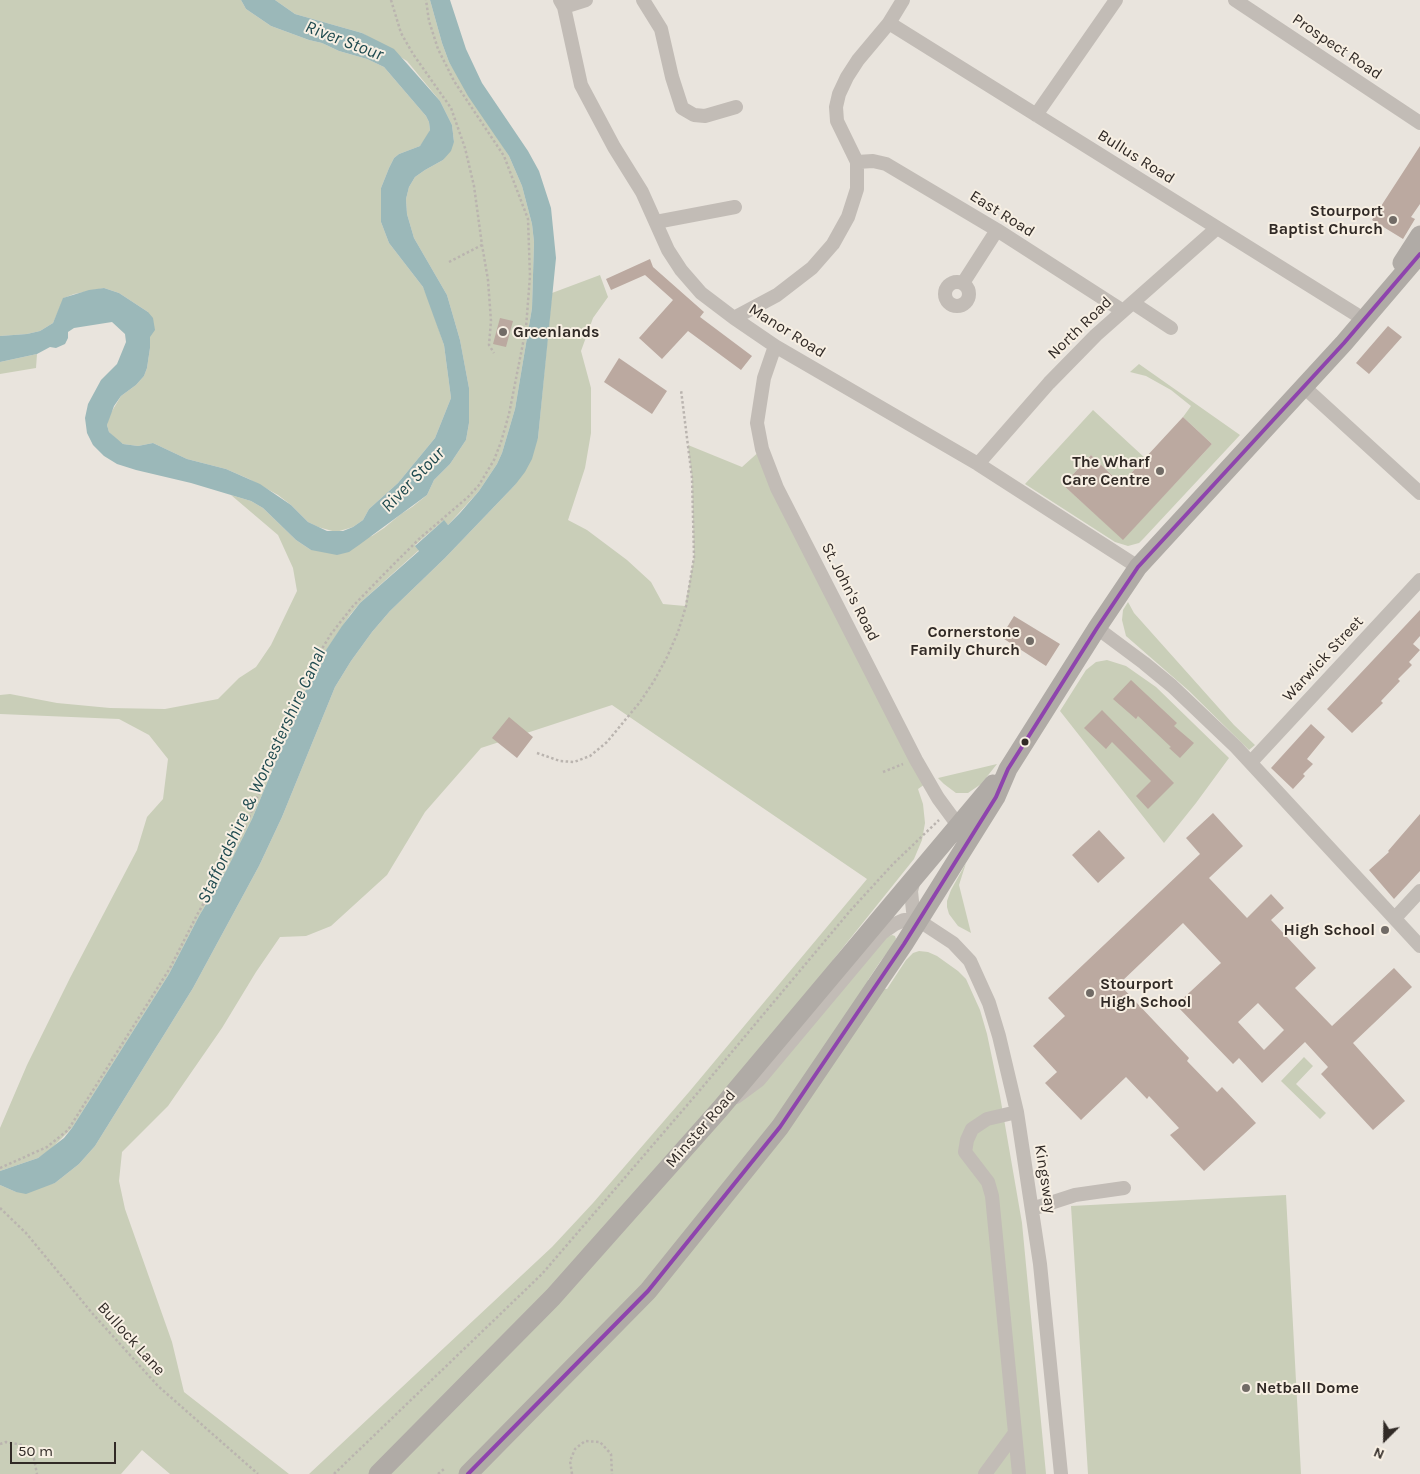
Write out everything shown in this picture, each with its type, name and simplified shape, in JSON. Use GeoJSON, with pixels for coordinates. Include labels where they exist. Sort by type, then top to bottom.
{"type":"FeatureCollection","features":[{"type":"Feature","properties":{"kind":"main road","name":"Minster Road"},"geometry":{"type":"LineString","coordinates":[[1364,320],[1420,236]]}},
{"type":"Feature","properties":{"kind":"main road","name":"Minster Road"},"geometry":{"type":"LineString","coordinates":[[378,1474],[553,1297],[720,1109],[958,826],[996,797],[1008,769],[1138,567],[1304,387],[1420,254]]}},
{"type":"Feature","properties":{"kind":"main road","name":"Minster Road"},"geometry":{"type":"LineString","coordinates":[[468,1474],[654,1284],[780,1127],[918,920],[958,826]]}},
{"type":"Feature","properties":{"kind":"street"},"geometry":{"type":"LineString","coordinates":[[562,4],[586,0]]}},
{"type":"Feature","properties":{"kind":"street"},"geometry":{"type":"LineString","coordinates":[[643,0],[661,29],[672,77],[682,108],[694,115],[705,116],[736,107]]}},
{"type":"Feature","properties":{"kind":"street"},"geometry":{"type":"LineString","coordinates":[[734,318],[777,295],[812,268],[833,244],[848,217],[857,189],[857,162],[837,121],[836,107],[839,94],[858,60],[889,23],[903,0]]}},
{"type":"Feature","properties":{"kind":"street"},"geometry":{"type":"LineString","coordinates":[[1036,115],[1116,0]]}},
{"type":"Feature","properties":{"kind":"street","name":"Prospect Road"},"geometry":{"type":"LineString","coordinates":[[1235,0],[1420,123]]}},
{"type":"Feature","properties":{"kind":"street","name":"Manor Road"},"geometry":{"type":"LineString","coordinates":[[562,4],[581,85],[614,147],[642,192],[668,250],[681,270],[701,293],[775,346],[978,464],[1138,567]]}},
{"type":"Feature","properties":{"kind":"street","name":"Bullus Road"},"geometry":{"type":"LineString","coordinates":[[889,23],[1364,320]]}},
{"type":"Feature","properties":{"kind":"street","name":"East Road"},"geometry":{"type":"LineString","coordinates":[[857,162],[873,161],[886,164],[1128,307],[1171,328]]}},
{"type":"Feature","properties":{"kind":"street"},"geometry":{"type":"LineString","coordinates":[[656,222],[735,207]]}},
{"type":"Feature","properties":{"kind":"street","name":"North Road"},"geometry":{"type":"LineString","coordinates":[[978,464],[1049,383],[1128,307],[1217,228]]}},
{"type":"Feature","properties":{"kind":"street"},"geometry":{"type":"LineString","coordinates":[[963,284],[997,230]]}},
{"type":"Feature","properties":{"kind":"street","name":"St. John's Road"},"geometry":{"type":"LineString","coordinates":[[775,346],[764,378],[757,423],[762,450],[777,488],[916,760],[958,826]]}},
{"type":"Feature","properties":{"kind":"street"},"geometry":{"type":"LineString","coordinates":[[1304,387],[1420,493]]}},
{"type":"Feature","properties":{"kind":"street","name":"Warwick Street"},"geometry":{"type":"LineString","coordinates":[[1251,762],[1420,580]]}},
{"type":"Feature","properties":{"kind":"street"},"geometry":{"type":"LineString","coordinates":[[1097,628],[1172,686],[1251,762],[1420,946]]}},
{"type":"Feature","properties":{"kind":"street"},"geometry":{"type":"LineString","coordinates":[[720,1109],[759,1080],[882,933],[904,920],[918,920],[913,911],[911,891],[914,879]]}},
{"type":"Feature","properties":{"kind":"street"},"geometry":{"type":"LineString","coordinates":[[1395,918],[1420,890]]}},
{"type":"Feature","properties":{"kind":"street","name":"Kingsway"},"geometry":{"type":"LineString","coordinates":[[918,920],[953,943],[970,961],[989,1003],[999,1036],[1017,1112],[1032,1209],[1042,1283],[1061,1474]]}},
{"type":"Feature","properties":{"kind":"street"},"geometry":{"type":"LineString","coordinates":[[1017,1112],[987,1119],[972,1129],[964,1152],[988,1182],[992,1196],[1019,1474]]}},
{"type":"Feature","properties":{"kind":"street"},"geometry":{"type":"LineString","coordinates":[[1032,1209],[1076,1195],[1124,1188]]}},
{"type":"Feature","properties":{"kind":"street"},"geometry":{"type":"LineString","coordinates":[[985,1474],[1015,1434]]}},
{"type":"Feature","properties":{"kind":"path"},"geometry":{"type":"LineString","coordinates":[[391,0],[401,33],[413,54],[451,108],[459,128],[474,186],[488,280],[491,321],[489,345],[494,353]]}},
{"type":"Feature","properties":{"kind":"path"},"geometry":{"type":"LineString","coordinates":[[0,1168],[47,1147],[68,1130],[170,968],[226,864],[248,820],[301,688],[312,665],[331,634],[353,606],[386,572],[419,539],[479,485],[494,460],[501,442],[509,414],[526,328],[530,276],[528,219],[504,156],[454,82],[438,49],[429,21],[426,0]]}},
{"type":"Feature","properties":{"kind":"path"},"geometry":{"type":"LineString","coordinates":[[449,262],[482,245]]}},
{"type":"Feature","properties":{"kind":"path"},"geometry":{"type":"LineString","coordinates":[[536,754],[560,761],[574,762],[590,756],[608,742],[654,681],[668,656],[678,632],[686,606],[694,557],[692,478],[681,390]]}},
{"type":"Feature","properties":{"kind":"path"},"geometry":{"type":"LineString","coordinates":[[883,772],[916,760]]}},
{"type":"Feature","properties":{"kind":"path"},"geometry":{"type":"LineString","coordinates":[[334,1474],[542,1274],[695,1096],[850,911],[893,864],[958,826]]}},
{"type":"Feature","properties":{"kind":"path","name":"Bullock Lane"},"geometry":{"type":"LineString","coordinates":[[0,1208],[26,1232],[92,1313],[158,1386],[258,1474]]}},
{"type":"Feature","properties":{"kind":"path"},"geometry":{"type":"LineString","coordinates":[[572,1474],[570,1461],[575,1449],[585,1441],[600,1442],[611,1454],[612,1474]]}},
{"type":"Feature","properties":{"kind":"path"},"geometry":{"type":"LineString","coordinates":[[0,1444],[6,1442],[22,1445],[34,1459],[37,1474]]}},
{"type":"Feature","properties":{"kind":"path"},"geometry":{"type":"LineString","coordinates":[[438,1474],[444,1469]]}},
{"type":"Feature","properties":{"kind":"green space"},"geometry":{"type":"Polygon","coordinates":[[[0,0],[241,0],[246,9],[271,26],[322,43],[339,51],[367,59],[384,67],[426,116],[430,130],[426,139],[420,146],[399,154],[394,158],[389,168],[381,188],[381,222],[389,243],[423,287],[428,298],[444,345],[451,398],[435,438],[398,483],[369,509],[363,520],[353,527],[336,532],[318,527],[308,522],[278,495],[249,479],[226,469],[187,459],[153,443],[138,446],[123,444],[109,432],[107,425],[109,416],[121,396],[136,385],[144,376],[150,348],[148,312],[119,293],[104,288],[74,294],[64,298],[53,323],[40,331],[0,336],[0,0]]]}},
{"type":"Feature","properties":{"kind":"green space"},"geometry":{"type":"Polygon","coordinates":[[[275,0],[430,0],[449,62],[509,156],[522,186],[532,224],[534,242],[532,308],[515,409],[502,453],[479,491],[448,525],[443,521],[415,545],[419,550],[360,603],[316,665],[252,819],[226,871],[199,916],[169,974],[72,1128],[51,1149],[38,1158],[0,1171],[0,1128],[27,1065],[137,850],[147,817],[163,799],[168,759],[149,735],[119,719],[0,714],[0,695],[10,694],[57,703],[110,708],[165,709],[218,699],[239,678],[256,667],[271,645],[297,591],[293,568],[278,535],[231,495],[251,501],[263,508],[296,540],[311,550],[372,536],[427,495],[434,480],[450,464],[466,440],[469,423],[469,388],[460,340],[447,295],[414,238],[407,214],[406,199],[409,187],[415,177],[443,160],[454,142],[452,125],[440,101],[407,61],[362,33],[295,14],[275,0]]]}},
{"type":"Feature","properties":{"kind":"green space"},"geometry":{"type":"Polygon","coordinates":[[[600,275],[608,297],[593,318],[581,351],[591,388],[591,433],[585,468],[568,520],[587,530],[627,560],[651,582],[663,604],[685,606],[694,557],[692,478],[688,445],[742,467],[762,449],[928,782],[918,789],[923,804],[925,823],[922,840],[914,859],[833,960],[892,935],[895,936],[894,944],[868,980],[875,987],[887,989],[906,960],[913,953],[919,951],[928,952],[937,956],[966,979],[980,1010],[1000,1096],[1022,1223],[1046,1474],[309,1474],[552,1247],[593,1203],[689,1092],[867,879],[612,705],[481,748],[425,812],[387,875],[331,926],[306,936],[280,937],[222,1028],[168,1106],[122,1152],[119,1181],[125,1209],[172,1342],[184,1392],[289,1474],[170,1474],[142,1450],[121,1474],[0,1474],[0,1185],[16,1192],[55,1183],[79,1164],[95,1146],[193,988],[259,866],[282,817],[335,687],[351,661],[390,611],[445,558],[515,485],[538,438],[552,293],[600,275]]]}},
{"type":"Feature","properties":{"kind":"green space"},"geometry":{"type":"Polygon","coordinates":[[[37,354],[36,368],[0,374],[0,362],[37,354]]]}},
{"type":"Feature","properties":{"kind":"green space"},"geometry":{"type":"Polygon","coordinates":[[[1139,364],[1240,435],[1139,543],[1128,546],[1115,542],[1025,484],[1093,410],[1145,458],[1121,484],[1091,455],[1063,485],[1123,539],[1212,444],[1183,417],[1191,406],[1171,390],[1146,376],[1130,372],[1139,364]]]}},
{"type":"Feature","properties":{"kind":"green space"},"geometry":{"type":"Polygon","coordinates":[[[1128,602],[1134,613],[1234,725],[1255,745],[1249,750],[1188,690],[1126,636],[1122,620],[1123,610],[1128,602]]]}},
{"type":"Feature","properties":{"kind":"green space"},"geometry":{"type":"Polygon","coordinates":[[[1107,660],[1126,666],[1156,687],[1229,758],[1164,843],[1060,711],[1086,670],[1096,662],[1107,660]]]}},
{"type":"Feature","properties":{"kind":"green space"},"geometry":{"type":"Polygon","coordinates":[[[997,764],[981,784],[968,793],[956,793],[938,778],[997,764]]]}},
{"type":"Feature","properties":{"kind":"green space"},"geometry":{"type":"Polygon","coordinates":[[[966,863],[959,885],[971,933],[958,926],[949,914],[947,907],[951,890],[966,863]]]}},
{"type":"Feature","properties":{"kind":"green space"},"geometry":{"type":"Polygon","coordinates":[[[1304,1057],[1313,1066],[1296,1084],[1326,1113],[1320,1119],[1281,1081],[1304,1057]]]}},
{"type":"Feature","properties":{"kind":"green space"},"geometry":{"type":"Polygon","coordinates":[[[1286,1195],[1301,1474],[1088,1474],[1071,1206],[1286,1195]]]}},
{"type":"Feature","properties":{"kind":"water","name":"River Stour"},"geometry":{"type":"Polygon","coordinates":[[[241,0],[275,0],[295,14],[362,33],[394,49],[440,101],[452,125],[454,142],[451,151],[443,160],[415,177],[409,187],[406,199],[407,214],[414,238],[447,295],[460,340],[469,388],[469,423],[466,440],[450,464],[434,480],[427,495],[349,552],[337,555],[311,550],[296,540],[263,508],[251,501],[117,464],[104,456],[93,445],[87,433],[85,418],[88,404],[101,380],[117,364],[126,342],[125,334],[112,322],[74,328],[68,332],[65,344],[56,348],[50,347],[37,354],[0,362],[0,336],[40,331],[53,323],[63,298],[89,290],[104,288],[119,293],[148,312],[153,318],[155,330],[150,337],[147,368],[144,376],[136,385],[121,396],[114,406],[107,425],[109,432],[123,444],[138,446],[153,443],[187,459],[226,469],[260,484],[291,505],[308,522],[327,531],[343,531],[363,520],[369,509],[398,483],[435,438],[451,398],[444,345],[423,287],[389,243],[381,222],[381,188],[389,168],[394,158],[399,154],[420,146],[430,130],[429,122],[384,67],[367,59],[339,51],[322,43],[271,26],[246,9],[241,0]]]}},
{"type":"Feature","properties":{"kind":"water"},"geometry":{"type":"Polygon","coordinates":[[[430,0],[450,0],[466,49],[482,83],[528,151],[539,171],[551,208],[556,258],[538,438],[532,459],[515,485],[445,558],[390,611],[351,661],[335,687],[282,817],[259,866],[193,988],[95,1146],[79,1164],[55,1183],[26,1194],[16,1192],[0,1185],[0,1171],[38,1158],[64,1138],[169,974],[199,916],[226,871],[252,819],[316,665],[360,603],[419,551],[415,546],[444,520],[448,525],[460,513],[479,491],[502,453],[515,409],[532,308],[534,242],[532,224],[522,186],[509,156],[468,96],[449,62],[430,0]]]}},
{"type":"Feature","properties":{"kind":"building"},"geometry":{"type":"Polygon","coordinates":[[[1420,146],[1420,204],[1411,217],[1415,219],[1403,239],[1372,220],[1420,146]]]}},
{"type":"Feature","properties":{"kind":"building"},"geometry":{"type":"Polygon","coordinates":[[[650,259],[653,267],[704,312],[700,317],[752,356],[741,370],[688,331],[662,359],[639,338],[673,300],[645,275],[611,290],[606,279],[650,259]]]}},
{"type":"Feature","properties":{"kind":"building","name":"Greenlands"},"geometry":{"type":"Polygon","coordinates":[[[500,318],[513,321],[506,347],[493,344],[500,318]]]}},
{"type":"Feature","properties":{"kind":"building"},"geometry":{"type":"Polygon","coordinates":[[[1388,326],[1402,337],[1369,374],[1356,363],[1388,326]]]}},
{"type":"Feature","properties":{"kind":"building"},"geometry":{"type":"Polygon","coordinates":[[[619,358],[667,391],[652,414],[604,382],[619,358]]]}},
{"type":"Feature","properties":{"kind":"building","name":"The Wharf Care Centre"},"geometry":{"type":"Polygon","coordinates":[[[1183,417],[1212,444],[1123,540],[1063,485],[1091,455],[1121,484],[1183,417]]]}},
{"type":"Feature","properties":{"kind":"building"},"geometry":{"type":"Polygon","coordinates":[[[1420,610],[1420,636],[1413,644],[1420,650],[1409,662],[1412,665],[1381,701],[1383,703],[1352,733],[1327,709],[1420,610]]]}},
{"type":"Feature","properties":{"kind":"building","name":"Cornerstone Family Church"},"geometry":{"type":"Polygon","coordinates":[[[1014,616],[1060,644],[1046,666],[1001,637],[1014,616]]]}},
{"type":"Feature","properties":{"kind":"building"},"geometry":{"type":"Polygon","coordinates":[[[1131,680],[1177,723],[1174,726],[1194,743],[1180,758],[1138,716],[1136,719],[1113,699],[1131,680]]]}},
{"type":"Feature","properties":{"kind":"building"},"geometry":{"type":"Polygon","coordinates":[[[1102,710],[1174,783],[1148,809],[1136,796],[1151,781],[1112,742],[1106,749],[1084,728],[1102,710]]]}},
{"type":"Feature","properties":{"kind":"building"},"geometry":{"type":"Polygon","coordinates":[[[509,717],[533,737],[517,758],[492,738],[509,717]]]}},
{"type":"Feature","properties":{"kind":"building"},"geometry":{"type":"Polygon","coordinates":[[[1311,724],[1325,737],[1307,759],[1313,764],[1303,774],[1305,776],[1293,789],[1271,768],[1311,724]]]}},
{"type":"Feature","properties":{"kind":"building","name":"Stourport High School"},"geometry":{"type":"Polygon","coordinates":[[[1213,813],[1243,846],[1209,878],[1247,918],[1271,894],[1284,908],[1271,920],[1316,968],[1295,988],[1332,1026],[1394,968],[1412,987],[1353,1043],[1405,1101],[1373,1130],[1321,1074],[1328,1067],[1305,1042],[1262,1083],[1239,1058],[1233,1064],[1176,1005],[1221,963],[1183,923],[1119,984],[1189,1058],[1187,1061],[1217,1092],[1222,1087],[1256,1123],[1204,1171],[1170,1135],[1179,1128],[1149,1096],[1147,1099],[1126,1077],[1081,1120],[1045,1083],[1057,1072],[1033,1046],[1065,1016],[1048,998],[1200,854],[1186,838],[1213,813]],[[1258,1003],[1238,1022],[1264,1050],[1284,1030],[1258,1003]]]}},
{"type":"Feature","properties":{"kind":"building"},"geometry":{"type":"Polygon","coordinates":[[[1420,814],[1420,871],[1394,899],[1369,870],[1389,852],[1420,814]]]}},
{"type":"Feature","properties":{"kind":"building"},"geometry":{"type":"Polygon","coordinates":[[[1099,830],[1125,858],[1098,883],[1072,855],[1099,830]]]}},
{"type":"Feature","properties":{"kind":"transit line"},"geometry":{"type":"LineString","coordinates":[[468,1474],[648,1291],[780,1127],[904,944],[996,797],[1008,769],[1138,567],[1344,343],[1420,254]]}},
{"type":"Feature","properties":{"kind":"place","name":"Stourport Baptist Church"},"geometry":{"type":"Point","coordinates":[1393,220]}},
{"type":"Feature","properties":{"kind":"place","name":"Greenlands"},"geometry":{"type":"Point","coordinates":[503,332]}},
{"type":"Feature","properties":{"kind":"place","name":"The Wharf Care Centre"},"geometry":{"type":"Point","coordinates":[1160,471]}},
{"type":"Feature","properties":{"kind":"place","name":"Cornerstone Family Church"},"geometry":{"type":"Point","coordinates":[1030,641]}},
{"type":"Feature","properties":{"kind":"place","name":"High School"},"geometry":{"type":"Point","coordinates":[1385,930]}},
{"type":"Feature","properties":{"kind":"place","name":"Stourport High School"},"geometry":{"type":"Point","coordinates":[1090,993]}},
{"type":"Feature","properties":{"kind":"place","name":"Netball Dome"},"geometry":{"type":"Point","coordinates":[1246,1388]}},
{"type":"Feature","properties":{"kind":"water label","name":"Staffordshire & Worcestershire Canal"},"geometry":{"type":"Point","coordinates":[262,776]}}]}
